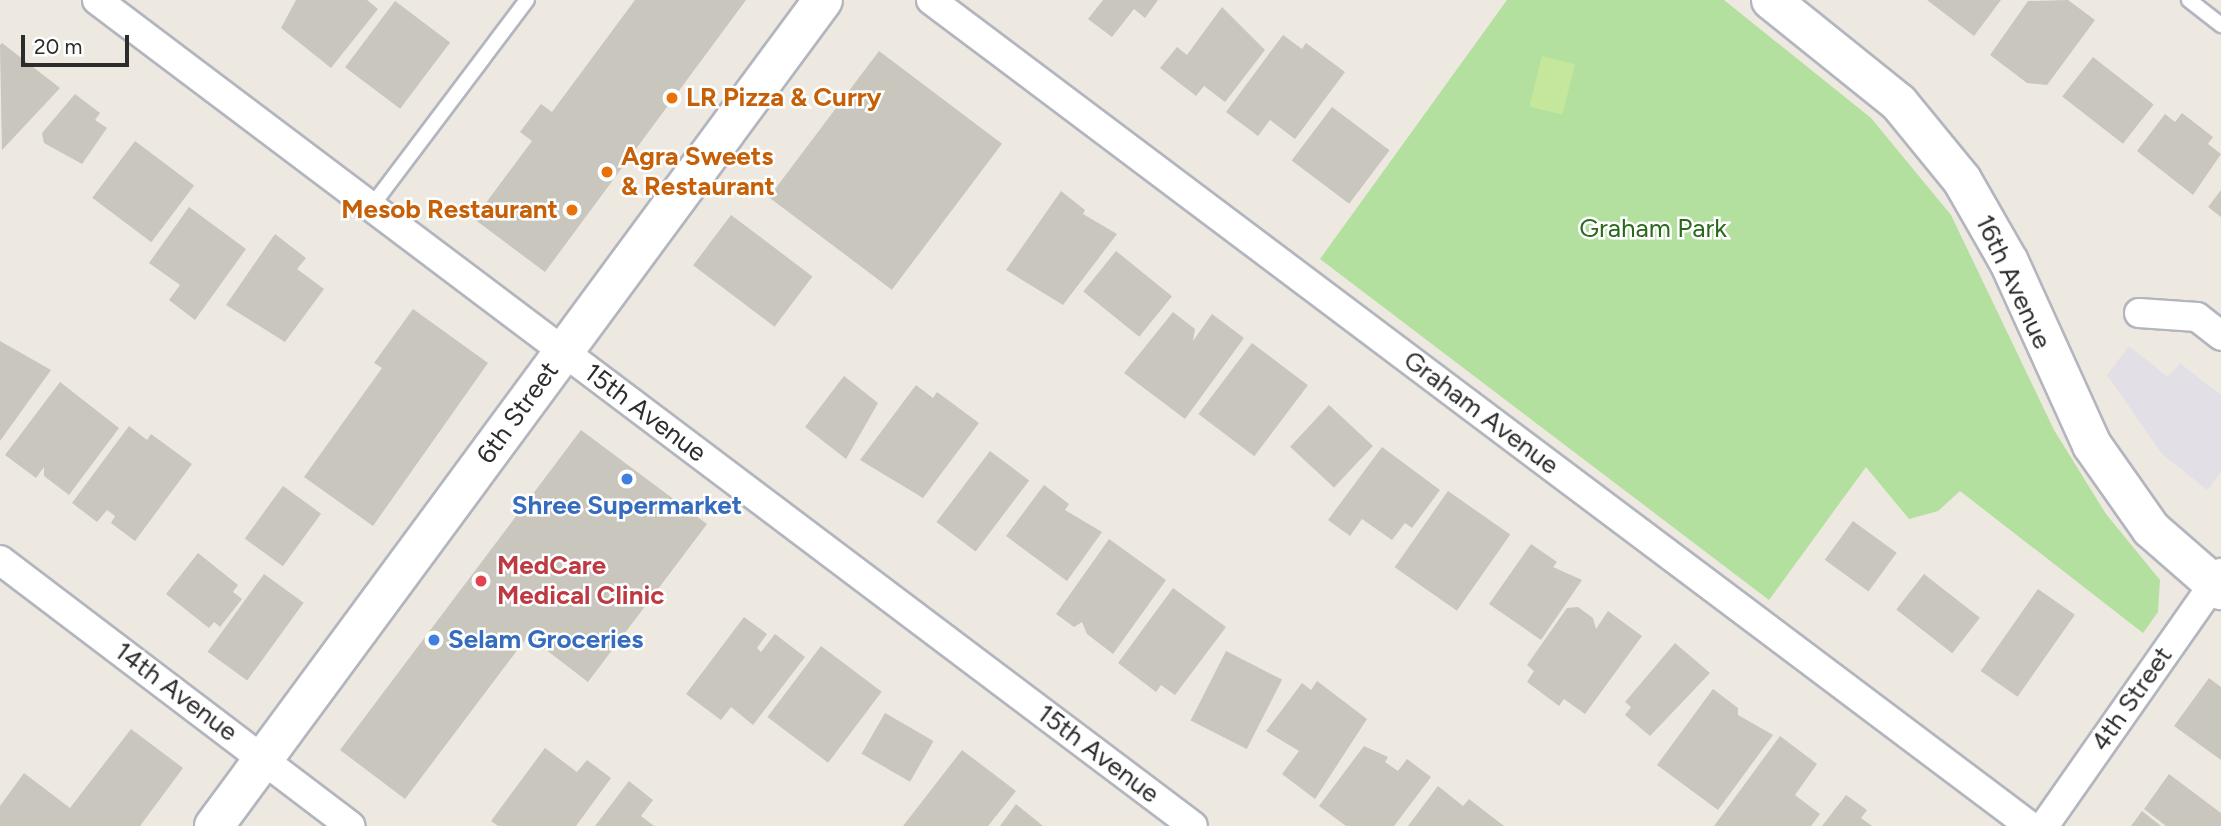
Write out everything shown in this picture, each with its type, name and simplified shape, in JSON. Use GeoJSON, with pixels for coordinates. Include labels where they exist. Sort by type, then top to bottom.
{"type":"FeatureCollection","features":[{"type":"Feature","properties":{"kind":"street","name":"15th Avenue"},"geometry":{"type":"LineString","coordinates":[[97,0],[374,203],[563,351],[1193,826]]}},
{"type":"Feature","properties":{"kind":"street","name":"6th Street"},"geometry":{"type":"LineString","coordinates":[[214,826],[823,0]]}},
{"type":"Feature","properties":{"kind":"street","name":"Graham Avenue"},"geometry":{"type":"LineString","coordinates":[[931,0],[2030,826]]}},
{"type":"Feature","properties":{"kind":"street","name":"16th Avenue"},"geometry":{"type":"LineString","coordinates":[[1771,0],[1899,103],[1962,180],[2009,262],[2092,445],[2151,529],[2218,582]]}},
{"type":"Feature","properties":{"kind":"street"},"geometry":{"type":"LineString","coordinates":[[2139,313],[2197,317],[2221,336]]}},
{"type":"Feature","properties":{"kind":"street","name":"14th Avenue"},"geometry":{"type":"LineString","coordinates":[[0,560],[350,826]]}},
{"type":"Feature","properties":{"kind":"street","name":"4th Street"},"geometry":{"type":"LineString","coordinates":[[2044,826],[2218,582]]}},
{"type":"Feature","properties":{"kind":"lane"},"geometry":{"type":"LineString","coordinates":[[2189,0],[2221,25]]}},
{"type":"Feature","properties":{"kind":"lane"},"geometry":{"type":"LineString","coordinates":[[374,203],[522,2]]}},
{"type":"Feature","properties":{"kind":"shaded area"},"geometry":{"type":"Polygon","coordinates":[[[2129,346],[2168,377],[2180,363],[2221,395],[2221,472],[2207,490],[2162,454],[2107,375],[2129,346]]]}},
{"type":"Feature","properties":{"kind":"green space","name":"Graham Park"},"geometry":{"type":"Polygon","coordinates":[[[1507,0],[1724,0],[1871,118],[1951,215],[2054,430],[2106,514],[2160,580],[2158,612],[2143,633],[1960,491],[1938,511],[1909,519],[1866,467],[1769,600],[1320,259],[1507,0]]]}},
{"type":"Feature","properties":{"kind":"green space"},"geometry":{"type":"Polygon","coordinates":[[[1542,56],[1575,64],[1562,115],[1529,106],[1542,56]]]}},
{"type":"Feature","properties":{"kind":"building"},"geometry":{"type":"Polygon","coordinates":[[[296,0],[367,0],[378,9],[331,68],[281,28],[296,0]]]}},
{"type":"Feature","properties":{"kind":"building"},"geometry":{"type":"Polygon","coordinates":[[[635,0],[746,0],[545,272],[474,219],[532,141],[520,132],[541,104],[552,112],[635,0]]]}},
{"type":"Feature","properties":{"kind":"building"},"geometry":{"type":"Polygon","coordinates":[[[1103,0],[1158,0],[1145,18],[1134,9],[1112,37],[1088,19],[1103,0]]]}},
{"type":"Feature","properties":{"kind":"building"},"geometry":{"type":"Polygon","coordinates":[[[1927,0],[2001,0],[1974,36],[1927,0]]]}},
{"type":"Feature","properties":{"kind":"building"},"geometry":{"type":"Polygon","coordinates":[[[2068,0],[2095,20],[2047,85],[2027,83],[1990,55],[2028,1],[2068,0]]]}},
{"type":"Feature","properties":{"kind":"building"},"geometry":{"type":"Polygon","coordinates":[[[395,1],[450,43],[400,109],[345,67],[395,1]]]}},
{"type":"Feature","properties":{"kind":"building"},"geometry":{"type":"Polygon","coordinates":[[[1222,7],[1265,50],[1225,102],[1204,86],[1196,96],[1160,68],[1177,47],[1187,55],[1222,7]]]}},
{"type":"Feature","properties":{"kind":"building"},"geometry":{"type":"Polygon","coordinates":[[[1283,35],[1302,49],[1306,43],[1345,72],[1295,139],[1270,120],[1258,136],[1226,112],[1283,35]]]}},
{"type":"Feature","properties":{"kind":"building"},"geometry":{"type":"Polygon","coordinates":[[[2,43],[60,88],[2,150],[0,45],[2,43]]]}},
{"type":"Feature","properties":{"kind":"building"},"geometry":{"type":"Polygon","coordinates":[[[879,51],[1002,144],[892,290],[769,197],[879,51]]]}},
{"type":"Feature","properties":{"kind":"building"},"geometry":{"type":"Polygon","coordinates":[[[2093,57],[2154,104],[2123,144],[2062,96],[2093,57]]]}},
{"type":"Feature","properties":{"kind":"building"},"geometry":{"type":"Polygon","coordinates":[[[75,94],[100,113],[95,120],[107,128],[82,164],[44,143],[42,133],[75,94]]]}},
{"type":"Feature","properties":{"kind":"building"},"geometry":{"type":"Polygon","coordinates":[[[1332,107],[1390,150],[1349,204],[1292,161],[1332,107]]]}},
{"type":"Feature","properties":{"kind":"building"},"geometry":{"type":"Polygon","coordinates":[[[2182,113],[2213,137],[2208,144],[2221,154],[2193,195],[2137,151],[2165,114],[2175,122],[2182,113]]]}},
{"type":"Feature","properties":{"kind":"building"},"geometry":{"type":"Polygon","coordinates":[[[135,141],[194,186],[151,242],[92,198],[135,141]]]}},
{"type":"Feature","properties":{"kind":"building"},"geometry":{"type":"Polygon","coordinates":[[[2221,190],[2221,217],[2208,207],[2221,190]]]}},
{"type":"Feature","properties":{"kind":"building"},"geometry":{"type":"Polygon","coordinates":[[[1061,191],[1085,210],[1083,214],[1117,234],[1063,305],[1006,270],[1061,191]]]}},
{"type":"Feature","properties":{"kind":"building"},"geometry":{"type":"Polygon","coordinates":[[[189,207],[246,249],[195,320],[169,300],[180,285],[149,263],[189,207]]]}},
{"type":"Feature","properties":{"kind":"building"},"geometry":{"type":"Polygon","coordinates":[[[731,215],[812,276],[775,327],[693,265],[731,215]]]}},
{"type":"Feature","properties":{"kind":"building"},"geometry":{"type":"Polygon","coordinates":[[[275,234],[306,258],[297,269],[324,289],[285,342],[226,305],[275,234]]]}},
{"type":"Feature","properties":{"kind":"building"},"geometry":{"type":"Polygon","coordinates":[[[1116,251],[1172,296],[1139,337],[1083,291],[1116,251]]]}},
{"type":"Feature","properties":{"kind":"building"},"geometry":{"type":"Polygon","coordinates":[[[413,309],[488,363],[373,526],[304,477],[382,368],[374,363],[413,309]]]}},
{"type":"Feature","properties":{"kind":"building"},"geometry":{"type":"Polygon","coordinates":[[[1173,312],[1195,329],[1193,341],[1212,314],[1244,338],[1185,419],[1124,373],[1173,312]]]}},
{"type":"Feature","properties":{"kind":"building"},"geometry":{"type":"Polygon","coordinates":[[[0,341],[51,370],[0,441],[0,341]]]}},
{"type":"Feature","properties":{"kind":"building"},"geometry":{"type":"Polygon","coordinates":[[[1252,343],[1308,385],[1254,456],[1198,414],[1252,343]]]}},
{"type":"Feature","properties":{"kind":"building"},"geometry":{"type":"Polygon","coordinates":[[[844,376],[878,403],[846,459],[805,427],[844,376]]]}},
{"type":"Feature","properties":{"kind":"building"},"geometry":{"type":"Polygon","coordinates":[[[60,382],[119,428],[69,495],[44,476],[44,467],[36,478],[5,455],[60,382]]]}},
{"type":"Feature","properties":{"kind":"building"},"geometry":{"type":"Polygon","coordinates":[[[916,385],[933,398],[937,392],[979,423],[923,498],[860,460],[916,385]]]}},
{"type":"Feature","properties":{"kind":"building"},"geometry":{"type":"Polygon","coordinates":[[[1329,405],[1373,446],[1334,488],[1290,447],[1329,405]]]}},
{"type":"Feature","properties":{"kind":"building"},"geometry":{"type":"Polygon","coordinates":[[[129,426],[147,440],[151,434],[192,464],[135,541],[111,523],[115,516],[107,510],[97,522],[72,503],[129,426]]]}},
{"type":"Feature","properties":{"kind":"building"},"geometry":{"type":"Polygon","coordinates":[[[581,430],[707,524],[588,682],[528,636],[405,799],[340,750],[581,430]]]}},
{"type":"Feature","properties":{"kind":"building"},"geometry":{"type":"Polygon","coordinates":[[[1382,447],[1440,490],[1412,528],[1405,523],[1392,540],[1362,519],[1350,536],[1328,520],[1382,447]]]}},
{"type":"Feature","properties":{"kind":"building"},"geometry":{"type":"Polygon","coordinates":[[[990,451],[1029,480],[976,552],[936,522],[990,451]]]}},
{"type":"Feature","properties":{"kind":"building"},"geometry":{"type":"Polygon","coordinates":[[[1044,485],[1069,504],[1065,510],[1102,532],[1067,581],[1006,536],[1044,485]]]}},
{"type":"Feature","properties":{"kind":"building"},"geometry":{"type":"Polygon","coordinates":[[[283,486],[321,514],[283,566],[245,539],[283,486]]]}},
{"type":"Feature","properties":{"kind":"building"},"geometry":{"type":"Polygon","coordinates":[[[1448,491],[1510,535],[1457,611],[1395,567],[1448,491]]]}},
{"type":"Feature","properties":{"kind":"building"},"geometry":{"type":"Polygon","coordinates":[[[1853,521],[1897,553],[1868,592],[1825,560],[1853,521]]]}},
{"type":"Feature","properties":{"kind":"building"},"geometry":{"type":"Polygon","coordinates":[[[1109,539],[1166,580],[1113,654],[1087,634],[1082,622],[1074,627],[1056,614],[1109,539]]]}},
{"type":"Feature","properties":{"kind":"building"},"geometry":{"type":"Polygon","coordinates":[[[1531,544],[1557,562],[1553,567],[1582,580],[1541,640],[1489,604],[1531,544]]]}},
{"type":"Feature","properties":{"kind":"building"},"geometry":{"type":"Polygon","coordinates":[[[198,553],[238,585],[233,592],[242,599],[220,627],[214,622],[209,628],[166,594],[198,553]]]}},
{"type":"Feature","properties":{"kind":"building"},"geometry":{"type":"Polygon","coordinates":[[[264,574],[304,603],[247,680],[208,652],[264,574]]]}},
{"type":"Feature","properties":{"kind":"building"},"geometry":{"type":"Polygon","coordinates":[[[1924,574],[1980,618],[1952,653],[1896,609],[1924,574]]]}},
{"type":"Feature","properties":{"kind":"building"},"geometry":{"type":"Polygon","coordinates":[[[1173,588],[1226,627],[1175,695],[1161,685],[1156,692],[1118,663],[1173,588]]]}},
{"type":"Feature","properties":{"kind":"building"},"geometry":{"type":"Polygon","coordinates":[[[2038,589],[2075,615],[2018,697],[1981,671],[2038,589]]]}},
{"type":"Feature","properties":{"kind":"building"},"geometry":{"type":"Polygon","coordinates":[[[1578,607],[1593,618],[1596,629],[1608,611],[1642,636],[1585,714],[1564,699],[1559,706],[1527,682],[1534,671],[1527,665],[1567,608],[1578,607]]]}},
{"type":"Feature","properties":{"kind":"building"},"geometry":{"type":"Polygon","coordinates":[[[744,617],[767,634],[757,648],[761,652],[775,634],[805,657],[753,725],[731,707],[721,720],[686,694],[744,617]]]}},
{"type":"Feature","properties":{"kind":"building"},"geometry":{"type":"Polygon","coordinates":[[[1675,643],[1710,673],[1650,736],[1625,715],[1631,707],[1625,702],[1675,643]]]}},
{"type":"Feature","properties":{"kind":"building"},"geometry":{"type":"Polygon","coordinates":[[[821,646],[882,692],[828,763],[767,717],[821,646]]]}},
{"type":"Feature","properties":{"kind":"building"},"geometry":{"type":"Polygon","coordinates":[[[1226,651],[1282,680],[1247,749],[1191,720],[1226,651]]]}},
{"type":"Feature","properties":{"kind":"building"},"geometry":{"type":"Polygon","coordinates":[[[2209,678],[2221,687],[2221,760],[2174,726],[2209,678]]]}},
{"type":"Feature","properties":{"kind":"building"},"geometry":{"type":"Polygon","coordinates":[[[1317,681],[1367,719],[1315,799],[1282,774],[1299,751],[1266,731],[1302,683],[1311,690],[1317,681]]]}},
{"type":"Feature","properties":{"kind":"building"},"geometry":{"type":"Polygon","coordinates":[[[1713,689],[1738,708],[1738,715],[1773,735],[1718,810],[1657,765],[1713,689]]]}},
{"type":"Feature","properties":{"kind":"building"},"geometry":{"type":"Polygon","coordinates":[[[885,713],[933,741],[910,782],[862,754],[885,713]]]}},
{"type":"Feature","properties":{"kind":"building"},"geometry":{"type":"Polygon","coordinates":[[[131,729],[183,768],[140,826],[0,826],[0,806],[24,773],[70,808],[131,729]]]}},
{"type":"Feature","properties":{"kind":"building"},"geometry":{"type":"Polygon","coordinates":[[[1780,736],[1817,764],[1795,795],[1820,814],[1811,826],[1714,826],[1780,736]]]}},
{"type":"Feature","properties":{"kind":"building"},"geometry":{"type":"Polygon","coordinates":[[[1364,746],[1388,757],[1385,762],[1398,771],[1407,759],[1431,777],[1394,826],[1346,826],[1319,806],[1364,746]]]}},
{"type":"Feature","properties":{"kind":"building"},"geometry":{"type":"Polygon","coordinates":[[[545,748],[577,772],[587,760],[611,778],[576,826],[498,826],[491,821],[545,748]]]}},
{"type":"Feature","properties":{"kind":"building"},"geometry":{"type":"Polygon","coordinates":[[[962,750],[1016,791],[988,826],[903,826],[962,750]]]}},
{"type":"Feature","properties":{"kind":"building"},"geometry":{"type":"Polygon","coordinates":[[[2169,774],[2221,813],[2221,826],[2166,826],[2144,809],[2169,774]]]}},
{"type":"Feature","properties":{"kind":"building"},"geometry":{"type":"Polygon","coordinates":[[[629,781],[653,800],[641,816],[654,826],[595,826],[629,781]]]}},
{"type":"Feature","properties":{"kind":"building"},"geometry":{"type":"Polygon","coordinates":[[[1438,786],[1463,806],[1469,799],[1504,826],[1408,826],[1438,786]]]}},
{"type":"Feature","properties":{"kind":"building"},"geometry":{"type":"Polygon","coordinates":[[[1846,795],[1867,810],[1861,818],[1872,826],[1822,826],[1846,795]]]}},
{"type":"Feature","properties":{"kind":"building"},"geometry":{"type":"Polygon","coordinates":[[[1016,804],[1043,826],[1000,826],[1016,804]]]}},
{"type":"Feature","properties":{"kind":"building"},"geometry":{"type":"Polygon","coordinates":[[[2142,811],[2161,826],[2131,826],[2142,811]]]}},
{"type":"Feature","properties":{"kind":"place","name":"LR Pizza & Curry"},"geometry":{"type":"Point","coordinates":[672,98]}},
{"type":"Feature","properties":{"kind":"place","name":"Agra Sweets & Restaurant"},"geometry":{"type":"Point","coordinates":[607,172]}},
{"type":"Feature","properties":{"kind":"place","name":"Mesob Restaurant"},"geometry":{"type":"Point","coordinates":[572,210]}},
{"type":"Feature","properties":{"kind":"place","name":"Shree Supermarket"},"geometry":{"type":"Point","coordinates":[627,479]}},
{"type":"Feature","properties":{"kind":"place","name":"MedCare Medical Clinic"},"geometry":{"type":"Point","coordinates":[481,581]}},
{"type":"Feature","properties":{"kind":"place","name":"Selam Groceries"},"geometry":{"type":"Point","coordinates":[434,640]}}]}
